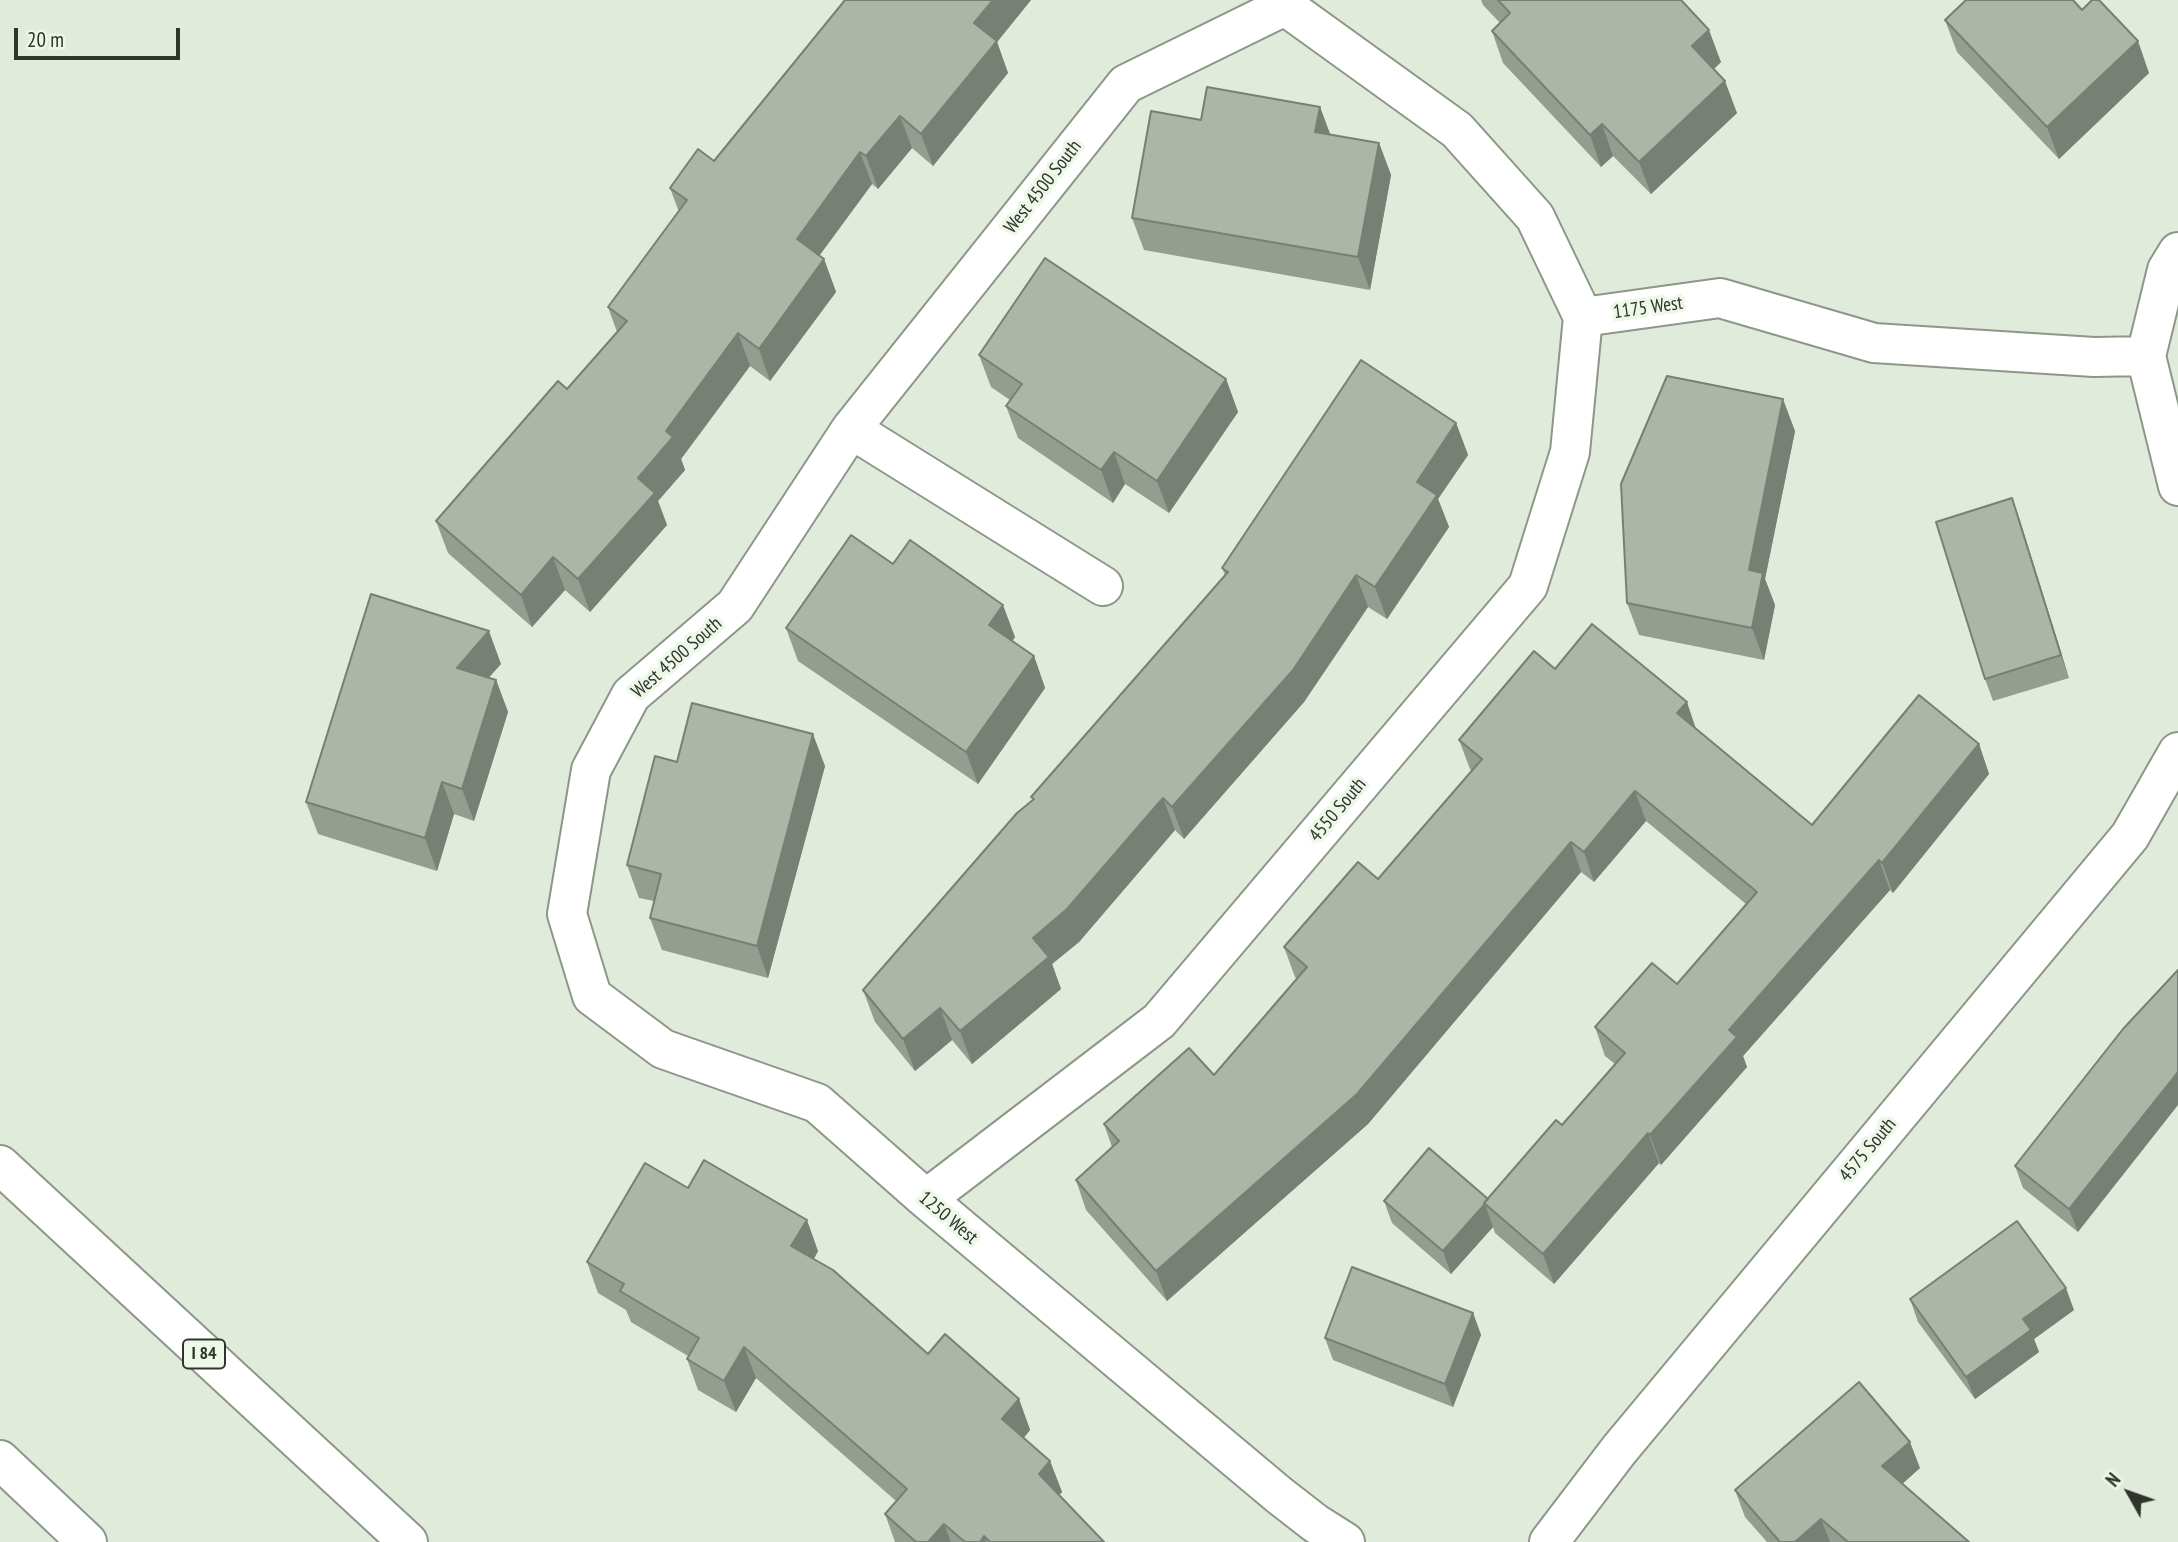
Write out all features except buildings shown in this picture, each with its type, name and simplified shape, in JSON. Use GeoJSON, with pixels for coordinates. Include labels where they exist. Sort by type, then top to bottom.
{"type":"FeatureCollection","features":[{"type":"Feature","properties":{"kind":"main road","name":"West 4500 South"},"geometry":{"type":"LineString","coordinates":[[567,914],[591,770],[631,695],[735,606],[851,429],[1126,83],[1284,6],[1457,131],[1535,217],[1583,317]]}},
{"type":"Feature","properties":{"kind":"main road"},"geometry":{"type":"LineString","coordinates":[[2178,252],[2167,270],[2146,356],[2178,486]]}},
{"type":"Feature","properties":{"kind":"main road","name":"1175 West"},"geometry":{"type":"LineString","coordinates":[[1583,317],[1720,298],[1874,343],[2094,357],[2146,356]]}},
{"type":"Feature","properties":{"kind":"main road","name":"4550 South"},"geometry":{"type":"LineString","coordinates":[[926,1199],[1159,1021],[1528,586],[1570,452],[1583,317]]}},
{"type":"Feature","properties":{"kind":"main road"},"geometry":{"type":"LineString","coordinates":[[851,429],[1103,586]]}},
{"type":"Feature","properties":{"kind":"main road","name":"4575 South"},"geometry":{"type":"LineString","coordinates":[[1549,1542],[1619,1450],[2130,836],[2178,752]]}},
{"type":"Feature","properties":{"kind":"main road","name":"1250 West"},"geometry":{"type":"LineString","coordinates":[[567,914],[592,996],[663,1049],[817,1103],[926,1199],[1279,1495],[1345,1542]]}},
{"type":"Feature","properties":{"kind":"main road","name":"I 84"},"geometry":{"type":"LineString","coordinates":[[0,1165],[408,1542]]}},
{"type":"Feature","properties":{"kind":"main road"},"geometry":{"type":"LineString","coordinates":[[0,1460],[87,1542]]}}]}
